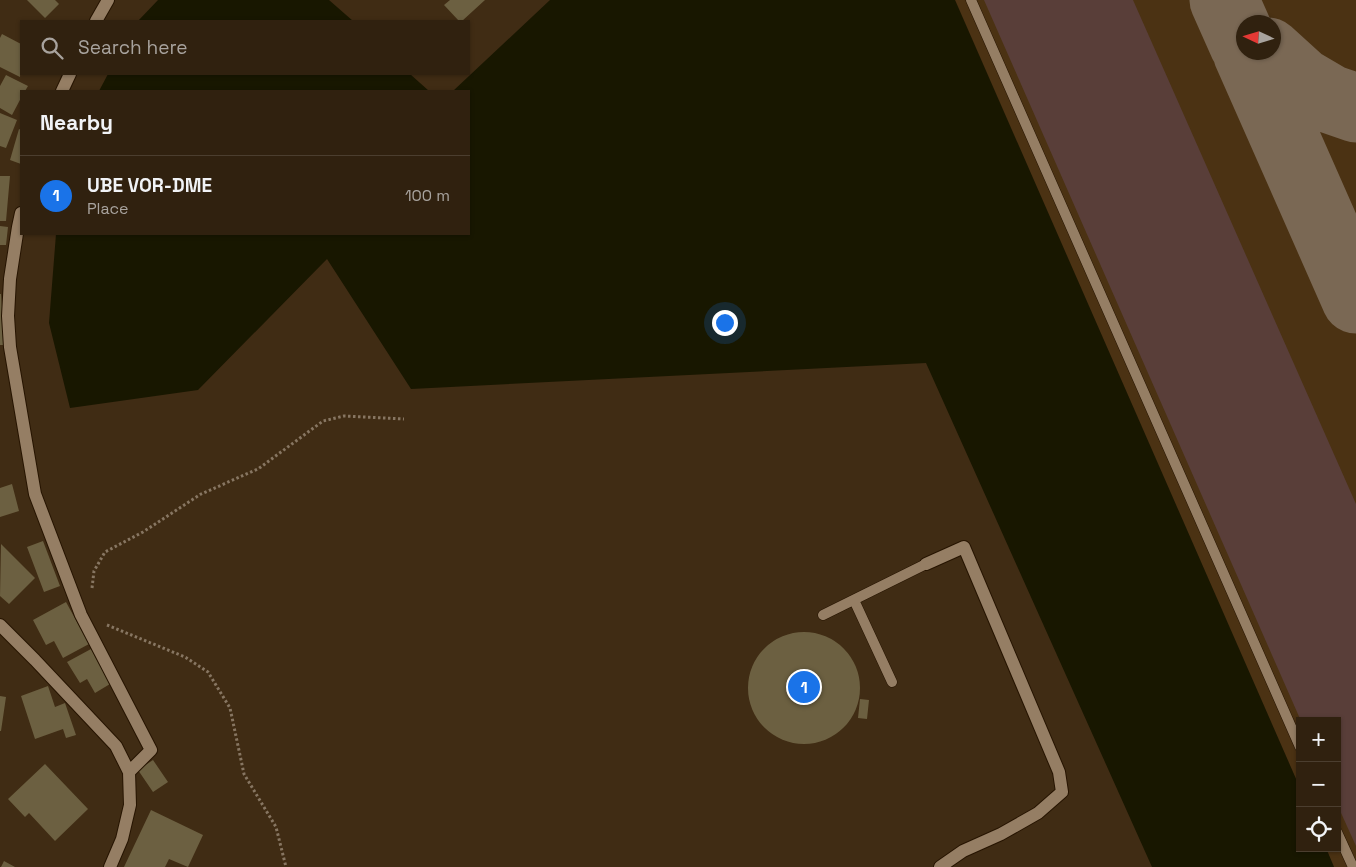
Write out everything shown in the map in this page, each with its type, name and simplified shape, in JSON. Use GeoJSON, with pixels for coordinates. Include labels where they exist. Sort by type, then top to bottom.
{"type":"FeatureCollection","features":[{"type":"Feature","properties":{"kind":"street"},"geometry":{"type":"LineString","coordinates":[[97,20],[108,0]]}},
{"type":"Feature","properties":{"kind":"street"},"geometry":{"type":"LineString","coordinates":[[62,90],[70,75]]}},
{"type":"Feature","properties":{"kind":"street"},"geometry":{"type":"LineString","coordinates":[[20,218],[10,279],[8,316],[10,346],[35,494],[80,615],[152,750],[129,772]]}},
{"type":"Feature","properties":{"kind":"street"},"geometry":{"type":"LineString","coordinates":[[926,564],[964,548],[1059,772],[1062,792],[1038,813],[1002,834],[963,851],[940,867]]}},
{"type":"Feature","properties":{"kind":"street"},"geometry":{"type":"LineString","coordinates":[[0,625],[116,746],[129,772],[130,805],[122,839],[110,867]]}},
{"type":"Feature","properties":{"kind":"lane"},"geometry":{"type":"LineString","coordinates":[[971,0],[1296,738]]}},
{"type":"Feature","properties":{"kind":"lane"},"geometry":{"type":"LineString","coordinates":[[823,615],[926,564]]}},
{"type":"Feature","properties":{"kind":"lane"},"geometry":{"type":"LineString","coordinates":[[854,600],[892,682]]}},
{"type":"Feature","properties":{"kind":"lane"},"geometry":{"type":"LineString","coordinates":[[1341,841],[1353,867]]}},
{"type":"Feature","properties":{"kind":"path"},"geometry":{"type":"LineString","coordinates":[[286,867],[276,827],[244,774],[230,708],[208,672],[185,657],[123,630],[80,615],[91,597],[94,571],[105,552],[143,532],[201,494],[258,469],[323,422],[344,416],[404,418]]}},
{"type":"Feature","properties":{"kind":"shaded area"},"geometry":{"type":"Polygon","coordinates":[[[158,0],[329,0],[352,20],[139,20],[158,0]]]}},
{"type":"Feature","properties":{"kind":"shaded area"},"geometry":{"type":"Polygon","coordinates":[[[550,0],[955,0],[1296,779],[1296,852],[1328,852],[1334,867],[1152,867],[926,363],[411,389],[327,259],[198,390],[70,408],[49,323],[56,235],[470,235],[470,90],[454,90],[550,0]]]}},
{"type":"Feature","properties":{"kind":"shaded area"},"geometry":{"type":"Polygon","coordinates":[[[955,0],[1356,0],[1356,867],[1334,867],[1328,852],[1341,852],[1341,717],[1296,717],[1296,779],[955,0]]]}},
{"type":"Feature","properties":{"kind":"shaded area"},"geometry":{"type":"Polygon","coordinates":[[[984,0],[1133,0],[1356,504],[1356,846],[1341,813],[1341,717],[1299,717],[984,0]]]}},
{"type":"Feature","properties":{"kind":"shaded area"},"geometry":{"type":"Polygon","coordinates":[[[107,75],[411,75],[428,90],[100,90],[107,75]]]}},
{"type":"Feature","properties":{"kind":"building"},"geometry":{"type":"Polygon","coordinates":[[[27,0],[55,0],[59,4],[45,18],[27,0]]]}},
{"type":"Feature","properties":{"kind":"building"},"geometry":{"type":"Polygon","coordinates":[[[450,0],[485,0],[463,20],[458,20],[444,5],[450,0]]]}},
{"type":"Feature","properties":{"kind":"building"},"geometry":{"type":"Polygon","coordinates":[[[2,34],[20,43],[20,77],[0,67],[0,38],[2,34]]]}},
{"type":"Feature","properties":{"kind":"building"},"geometry":{"type":"Polygon","coordinates":[[[6,75],[28,86],[26,90],[20,90],[20,100],[12,115],[0,108],[0,86],[6,75]]]}},
{"type":"Feature","properties":{"kind":"building"},"geometry":{"type":"Polygon","coordinates":[[[0,113],[17,120],[6,148],[0,146],[0,113]]]}},
{"type":"Feature","properties":{"kind":"building"},"geometry":{"type":"Polygon","coordinates":[[[19,129],[20,164],[10,160],[19,129]]]}},
{"type":"Feature","properties":{"kind":"building"},"geometry":{"type":"Polygon","coordinates":[[[0,176],[10,176],[6,221],[0,221],[0,176]]]}},
{"type":"Feature","properties":{"kind":"building"},"geometry":{"type":"Polygon","coordinates":[[[0,226],[8,227],[6,245],[0,245],[0,226]]]}},
{"type":"Feature","properties":{"kind":"building"},"geometry":{"type":"Polygon","coordinates":[[[1,294],[5,345],[0,345],[1,294]]]}},
{"type":"Feature","properties":{"kind":"building"},"geometry":{"type":"Polygon","coordinates":[[[12,484],[19,511],[0,517],[0,488],[12,484]]]}},
{"type":"Feature","properties":{"kind":"building"},"geometry":{"type":"Polygon","coordinates":[[[43,541],[60,586],[44,592],[27,547],[43,541]]]}},
{"type":"Feature","properties":{"kind":"building"},"geometry":{"type":"Polygon","coordinates":[[[1,544],[35,578],[9,604],[0,596],[1,544]]]}},
{"type":"Feature","properties":{"kind":"building"},"geometry":{"type":"Polygon","coordinates":[[[66,602],[89,644],[63,658],[54,641],[46,645],[33,620],[66,602]]]}},
{"type":"Feature","properties":{"kind":"building"},"geometry":{"type":"Polygon","coordinates":[[[804,632],[826,636],[844,648],[856,666],[860,688],[856,710],[844,728],[826,740],[804,744],[782,740],[764,728],[752,710],[748,688],[752,666],[764,648],[782,636],[804,632]]]}},
{"type":"Feature","properties":{"kind":"building"},"geometry":{"type":"Polygon","coordinates":[[[91,649],[110,684],[95,693],[87,679],[80,683],[67,662],[91,649]]]}},
{"type":"Feature","properties":{"kind":"building"},"geometry":{"type":"Polygon","coordinates":[[[48,686],[55,707],[65,703],[76,735],[66,738],[63,729],[35,739],[21,696],[48,686]]]}},
{"type":"Feature","properties":{"kind":"building"},"geometry":{"type":"Polygon","coordinates":[[[0,696],[6,697],[1,731],[0,731],[0,696]]]}},
{"type":"Feature","properties":{"kind":"building"},"geometry":{"type":"Polygon","coordinates":[[[860,699],[869,700],[867,719],[858,718],[860,699]]]}},
{"type":"Feature","properties":{"kind":"building"},"geometry":{"type":"Polygon","coordinates":[[[153,760],[168,782],[153,792],[138,770],[153,760]]]}},
{"type":"Feature","properties":{"kind":"building"},"geometry":{"type":"Polygon","coordinates":[[[45,764],[88,809],[55,841],[29,813],[25,817],[8,799],[45,764]]]}},
{"type":"Feature","properties":{"kind":"building"},"geometry":{"type":"Polygon","coordinates":[[[151,810],[203,835],[188,867],[169,859],[165,867],[124,867],[151,810]]]}},
{"type":"Feature","properties":{"kind":"building"},"geometry":{"type":"Polygon","coordinates":[[[4,861],[15,867],[1,867],[4,861]]]}},
{"type":"Feature","properties":{"kind":"taxiway"},"geometry":{"type":"LineString","coordinates":[[1224,0],[1236,27]]}},
{"type":"Feature","properties":{"kind":"taxiway"},"geometry":{"type":"LineString","coordinates":[[1251,60],[1356,299]]}},
{"type":"Feature","properties":{"kind":"taxiway"},"geometry":{"type":"LineString","coordinates":[[1277,60],[1301,82],[1330,99],[1356,108]]}},
{"type":"Feature","properties":{"kind":"place","name":"UBE VOR-DME"},"geometry":{"type":"Point","coordinates":[804,687]}}]}
